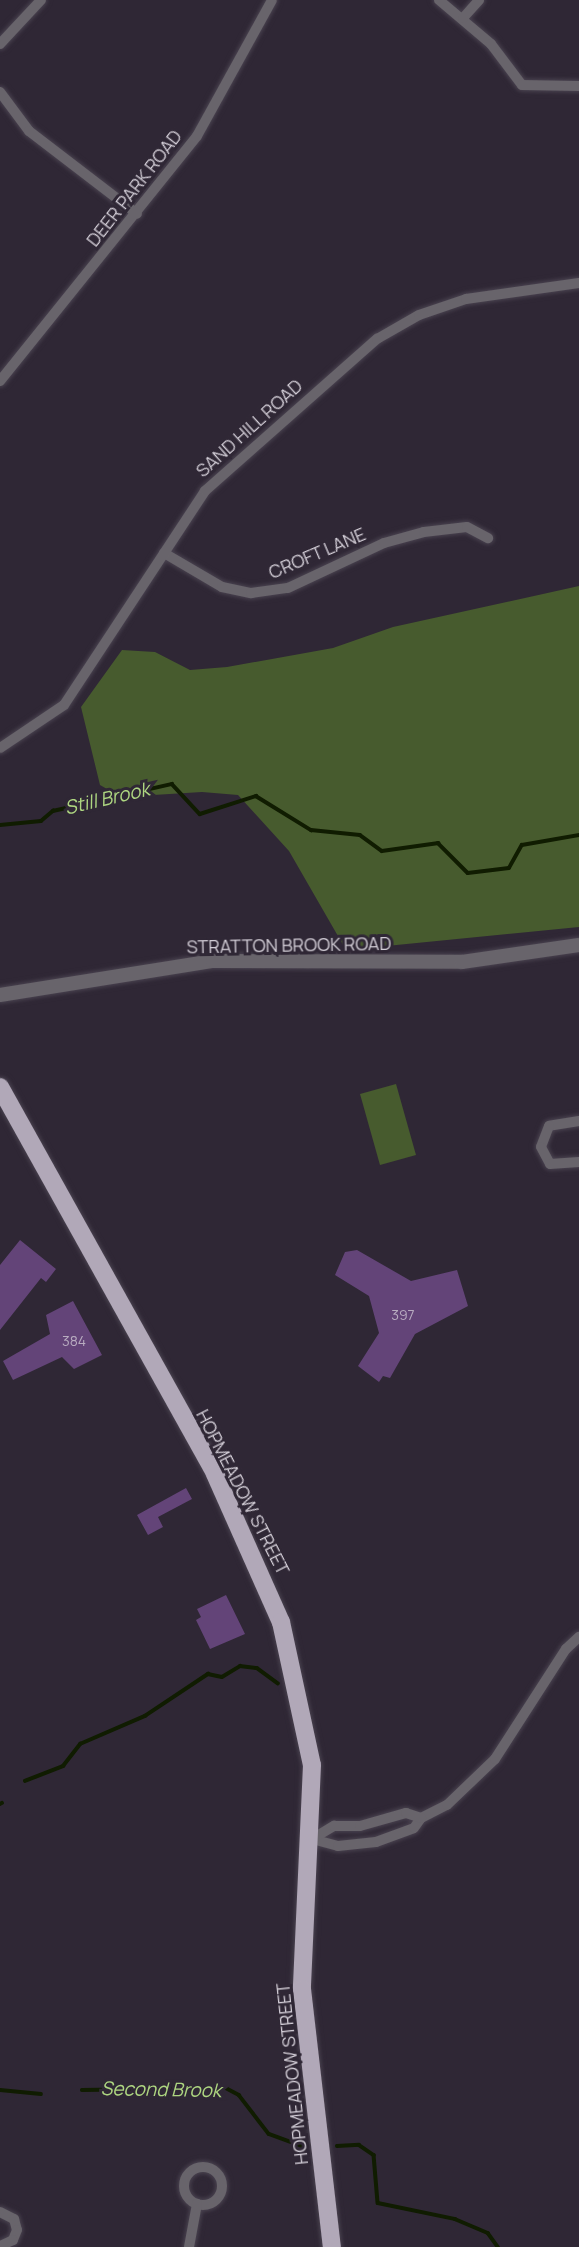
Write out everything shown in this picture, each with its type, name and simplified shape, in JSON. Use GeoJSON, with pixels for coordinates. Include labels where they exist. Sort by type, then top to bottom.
{"type":"FeatureCollection","features":[{"type":"Feature","properties":{"kind":"highway","name":"HOPMEADOW STREET"},"geometry":{"type":"LineString","coordinates":[[0,1087],[254,1553],[281,1622],[308,1737],[312,1839],[302,1989],[332,2247]]}},
{"type":"Feature","properties":{"kind":"street"},"geometry":{"type":"LineString","coordinates":[[0,44],[41,0]]}},
{"type":"Feature","properties":{"kind":"street","name":"DEER PARK ROAD"},"geometry":{"type":"LineString","coordinates":[[0,382],[197,136],[272,0]]}},
{"type":"Feature","properties":{"kind":"street"},"geometry":{"type":"LineString","coordinates":[[439,0],[463,18],[522,85],[579,86]]}},
{"type":"Feature","properties":{"kind":"street"},"geometry":{"type":"LineString","coordinates":[[463,18],[479,0]]}},
{"type":"Feature","properties":{"kind":"street"},"geometry":{"type":"LineString","coordinates":[[0,93],[29,131],[137,214]]}},
{"type":"Feature","properties":{"kind":"street","name":"SAND HILL ROAD"},"geometry":{"type":"LineString","coordinates":[[0,748],[64,705],[205,491],[377,339],[419,315],[466,299],[579,283]]}},
{"type":"Feature","properties":{"kind":"street","name":"CROFT LANE"},"geometry":{"type":"LineString","coordinates":[[164,553],[222,587],[260,593],[288,588],[415,534],[467,527],[488,538]]}},
{"type":"Feature","properties":{"kind":"street","name":"STRATTON BROOK ROAD"},"geometry":{"type":"LineString","coordinates":[[0,995],[213,961],[463,962],[579,944]]}},
{"type":"Feature","properties":{"kind":"street"},"geometry":{"type":"LineString","coordinates":[[579,1121],[549,1126],[541,1147],[550,1164],[579,1162]]}},
{"type":"Feature","properties":{"kind":"street"},"geometry":{"type":"LineString","coordinates":[[312,1839],[338,1846],[376,1842],[414,1829],[421,1818],[447,1805],[495,1759],[566,1649],[579,1637]]}},
{"type":"Feature","properties":{"kind":"street"},"geometry":{"type":"LineString","coordinates":[[312,1839],[334,1826],[360,1826],[406,1813],[421,1818]]}},
{"type":"Feature","properties":{"kind":"street"},"geometry":{"type":"LineString","coordinates":[[189,2247],[197,2204]]}},
{"type":"Feature","properties":{"kind":"street"},"geometry":{"type":"LineString","coordinates":[[0,2212],[14,2219],[17,2230],[2,2246]]}},
{"type":"Feature","properties":{"kind":"green space"},"geometry":{"type":"Polygon","coordinates":[[[579,586],[579,927],[346,950],[289,851],[238,795],[202,792],[121,797],[100,785],[81,707],[122,650],[155,652],[190,670],[227,667],[333,648],[393,627],[579,586]]]}},
{"type":"Feature","properties":{"kind":"green space"},"geometry":{"type":"Polygon","coordinates":[[[396,1084],[416,1155],[380,1165],[360,1094],[396,1084]]]}},
{"type":"Feature","properties":{"kind":"building"},"geometry":{"type":"Polygon","coordinates":[[[20,1240],[56,1269],[46,1282],[41,1278],[0,1330],[0,1265],[20,1240]]]}},
{"type":"Feature","properties":{"kind":"building"},"geometry":{"type":"Polygon","coordinates":[[[357,1250],[411,1281],[457,1270],[468,1306],[415,1334],[390,1378],[383,1376],[379,1382],[358,1366],[379,1333],[369,1296],[335,1275],[345,1252],[357,1250]]]}},
{"type":"Feature","properties":{"kind":"building"},"geometry":{"type":"Polygon","coordinates":[[[73,1301],[102,1355],[74,1369],[62,1357],[13,1380],[3,1361],[50,1334],[46,1315],[73,1301]]]}},
{"type":"Feature","properties":{"kind":"building"},"geometry":{"type":"Polygon","coordinates":[[[186,1488],[192,1499],[158,1517],[163,1527],[148,1535],[137,1515],[186,1488]]]}},
{"type":"Feature","properties":{"kind":"building"},"geometry":{"type":"Polygon","coordinates":[[[226,1595],[245,1634],[210,1649],[196,1620],[201,1617],[197,1609],[226,1595]]]}},
{"type":"Feature","properties":{"kind":"waterway","name":"Still Brook"},"geometry":{"type":"LineString","coordinates":[[0,825],[41,821],[53,811],[172,784],[200,814],[256,796],[311,830],[360,835],[382,851],[438,843],[468,873],[509,868],[522,845],[579,835]]}},
{"type":"Feature","properties":{"kind":"waterway"},"geometry":{"type":"LineString","coordinates":[[25,1781],[63,1766],[80,1744],[145,1716],[208,1674],[222,1677],[240,1666],[257,1668],[278,1683]]}},
{"type":"Feature","properties":{"kind":"waterway","name":"Second Brook"},"geometry":{"type":"LineString","coordinates":[[82,2090],[226,2088],[239,2095],[269,2134],[302,2146]]}},
{"type":"Feature","properties":{"kind":"waterway","name":"Second Brook"},"geometry":{"type":"LineString","coordinates":[[0,2090],[41,2094]]}},
{"type":"Feature","properties":{"kind":"waterway","name":"Second Brook"},"geometry":{"type":"LineString","coordinates":[[337,2146],[359,2145],[374,2155],[378,2203],[455,2219],[488,2233],[498,2247]]}}]}
